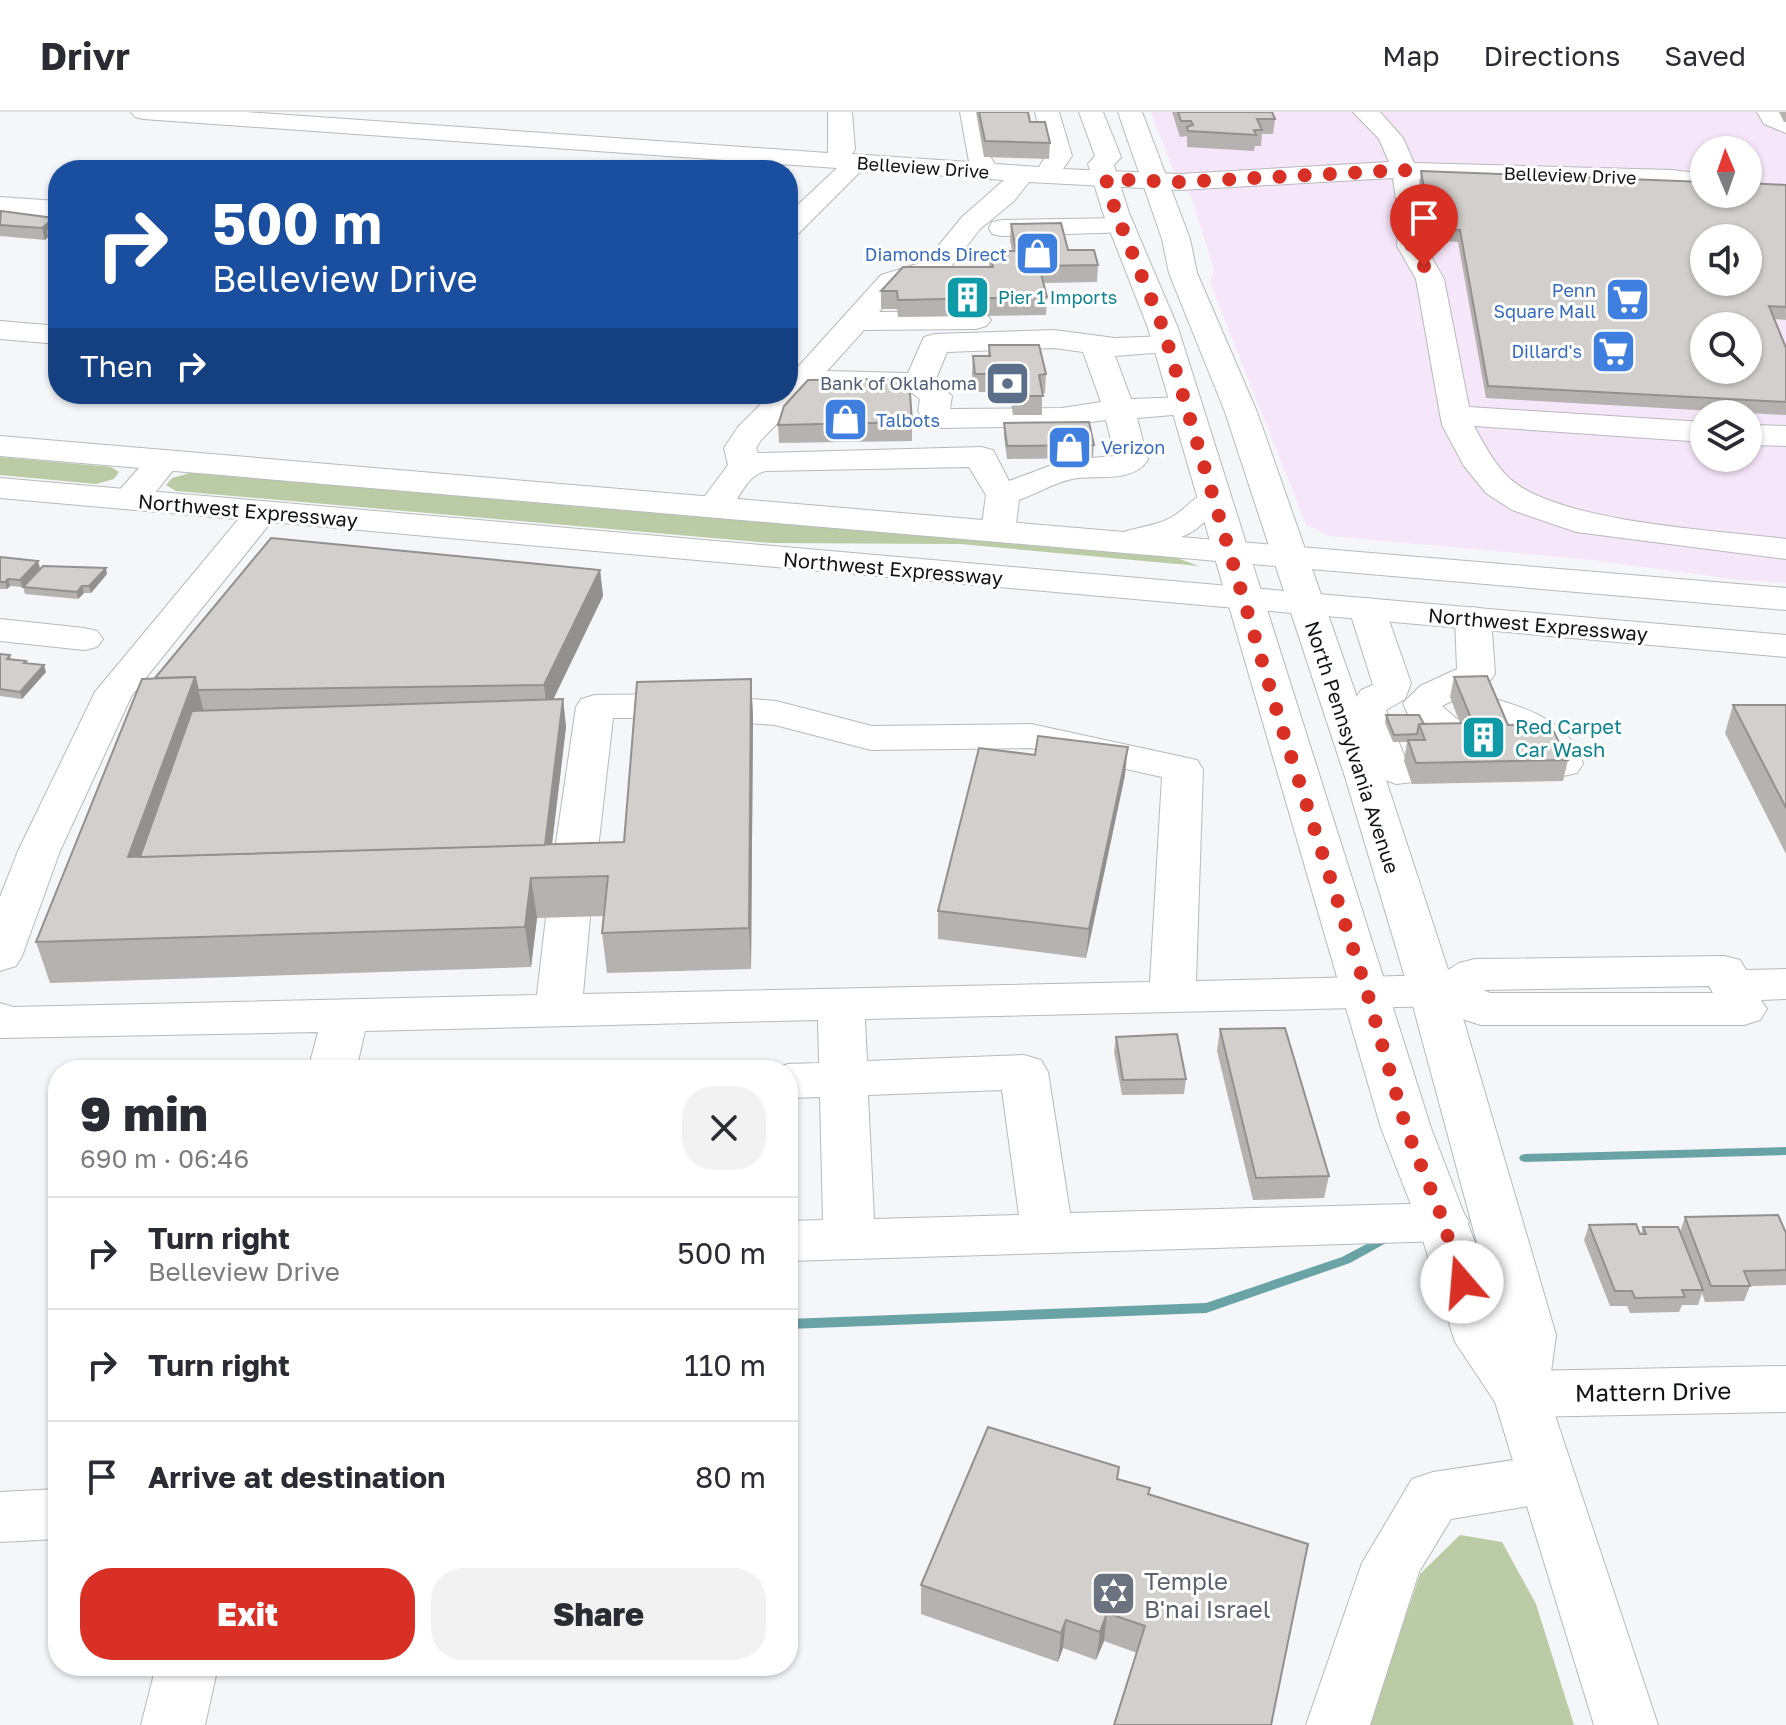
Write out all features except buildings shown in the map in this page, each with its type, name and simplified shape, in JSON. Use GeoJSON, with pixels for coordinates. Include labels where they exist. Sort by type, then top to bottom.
{"type":"FeatureCollection","features":[{"type":"Feature","properties":{"kind":"main road","name":"Belleview Drive"},"geometry":{"type":"LineString","coordinates":[[143,112],[982,168],[1033,175],[1107,168],[1155,181],[1405,170],[1690,180]]}},
{"type":"Feature","properties":{"kind":"main road"},"geometry":{"type":"LineString","coordinates":[[798,219],[848,172],[840,112]]}},
{"type":"Feature","properties":{"kind":"main road"},"geometry":{"type":"LineString","coordinates":[[972,112],[982,168],[1009,159],[1069,196],[1079,227]]}},
{"type":"Feature","properties":{"kind":"main road"},"geometry":{"type":"LineString","coordinates":[[798,385],[891,281],[901,275],[928,270],[940,262],[968,227],[1059,156],[1047,112]]}},
{"type":"Feature","properties":{"kind":"main road","name":"North Pennsylvania Avenue"},"geometry":{"type":"LineString","coordinates":[[1091,112],[1122,226],[1164,330],[1229,553],[1367,992],[1406,1128],[1443,1222],[1482,1342],[1520,1394],[1626,1725]]}},
{"type":"Feature","properties":{"kind":"main road","name":"North Pennsylvania Avenue"},"geometry":{"type":"LineString","coordinates":[[1130,112],[1176,239],[1183,273],[1241,412],[1441,991],[1529,1335],[1520,1394]]}},
{"type":"Feature","properties":{"kind":"main road"},"geometry":{"type":"LineString","coordinates":[[1365,112],[1400,151],[1415,229],[1411,246],[1430,279],[1455,415],[1475,458],[1489,478],[1516,498],[1541,511],[1610,528],[1786,549]]}},
{"type":"Feature","properties":{"kind":"main road"},"geometry":{"type":"LineString","coordinates":[[1769,112],[1773,119],[1786,126]]}},
{"type":"Feature","properties":{"kind":"main road"},"geometry":{"type":"LineString","coordinates":[[578,160],[601,144]]}},
{"type":"Feature","properties":{"kind":"main road"},"geometry":{"type":"LineString","coordinates":[[0,205],[48,208]]}},
{"type":"Feature","properties":{"kind":"main road"},"geometry":{"type":"LineString","coordinates":[[968,227],[1122,226]]}},
{"type":"Feature","properties":{"kind":"main road"},"geometry":{"type":"LineString","coordinates":[[1129,316],[1164,330]]}},
{"type":"Feature","properties":{"kind":"main road"},"geometry":{"type":"LineString","coordinates":[[856,321],[1097,332],[1164,330]]}},
{"type":"Feature","properties":{"kind":"main road"},"geometry":{"type":"LineString","coordinates":[[0,330],[48,334]]}},
{"type":"Feature","properties":{"kind":"main road"},"geometry":{"type":"LineString","coordinates":[[919,383],[935,343],[1054,339],[1097,332]]}},
{"type":"Feature","properties":{"kind":"main road"},"geometry":{"type":"LineString","coordinates":[[1000,490],[1065,470],[1125,465],[1132,460],[1097,332]]}},
{"type":"Feature","properties":{"kind":"main road"},"geometry":{"type":"LineString","coordinates":[[803,380],[919,383],[936,396],[934,411],[940,419],[1062,417],[1119,409],[1186,406]]}},
{"type":"Feature","properties":{"kind":"main road"},"geometry":{"type":"LineString","coordinates":[[713,508],[743,457],[749,434],[779,404]]}},
{"type":"Feature","properties":{"kind":"main road"},"geometry":{"type":"LineString","coordinates":[[1455,415],[1690,431]]}},
{"type":"Feature","properties":{"kind":"main road"},"geometry":{"type":"LineString","coordinates":[[1762,435],[1786,436]]}},
{"type":"Feature","properties":{"kind":"main road"},"geometry":{"type":"LineString","coordinates":[[0,446],[1786,599]]}},
{"type":"Feature","properties":{"kind":"main road"},"geometry":{"type":"LineString","coordinates":[[743,457],[766,461],[981,457],[1000,490],[998,532]]}},
{"type":"Feature","properties":{"kind":"main road"},"geometry":{"type":"LineString","coordinates":[[129,500],[164,460]]}},
{"type":"Feature","properties":{"kind":"main road","name":"Northwest Expressway"},"geometry":{"type":"LineString","coordinates":[[0,488],[1786,646]]}},
{"type":"Feature","properties":{"kind":"main road"},"geometry":{"type":"LineString","coordinates":[[1127,543],[1184,525],[1202,507],[1215,503]]}},
{"type":"Feature","properties":{"kind":"main road"},"geometry":{"type":"LineString","coordinates":[[0,956],[19,852],[114,692],[263,511]]}},
{"type":"Feature","properties":{"kind":"main road"},"geometry":{"type":"LineString","coordinates":[[1367,609],[1392,683],[1391,691],[1453,724],[1551,740],[1563,758],[1563,764],[1557,768]]}},
{"type":"Feature","properties":{"kind":"main road"},"geometry":{"type":"LineString","coordinates":[[1453,724],[1473,618]]}},
{"type":"Feature","properties":{"kind":"main road"},"geometry":{"type":"LineString","coordinates":[[0,630],[84,639]]}},
{"type":"Feature","properties":{"kind":"main road"},"geometry":{"type":"LineString","coordinates":[[558,1010],[595,707],[682,706],[776,713],[871,738],[1031,736],[1183,769],[1172,996]]}},
{"type":"Feature","properties":{"kind":"main road"},"geometry":{"type":"LineString","coordinates":[[0,1019],[3,1023],[1441,991],[1481,1009],[1786,984]]}},
{"type":"Feature","properties":{"kind":"main road"},"geometry":{"type":"LineString","coordinates":[[841,1003],[849,1239]]}},
{"type":"Feature","properties":{"kind":"main road"},"geometry":{"type":"LineString","coordinates":[[334,1060],[345,1015]]}},
{"type":"Feature","properties":{"kind":"main road"},"geometry":{"type":"LineString","coordinates":[[798,1081],[1024,1072],[1047,1233]]}},
{"type":"Feature","properties":{"kind":"main road"},"geometry":{"type":"LineString","coordinates":[[798,1241],[1443,1222]]}},
{"type":"Feature","properties":{"kind":"main road","name":"Mattern Drive"},"geometry":{"type":"LineString","coordinates":[[1520,1394],[1786,1389]]}},
{"type":"Feature","properties":{"kind":"main road"},"geometry":{"type":"LineString","coordinates":[[1338,1725],[1392,1563],[1433,1497],[1547,1479]]}},
{"type":"Feature","properties":{"kind":"main road"},"geometry":{"type":"LineString","coordinates":[[0,1517],[48,1515]]}},
{"type":"Feature","properties":{"kind":"main road"},"geometry":{"type":"LineString","coordinates":[[173,1725],[185,1676]]}},
{"type":"Feature","properties":{"kind":"shaded area"},"geometry":{"type":"Polygon","coordinates":[[[1151,112],[1786,112],[1786,583],[1583,559],[1329,536],[1306,524],[1210,283],[1214,269],[1191,196],[1174,172],[1151,112]]]}},
{"type":"Feature","properties":{"kind":"green space"},"geometry":{"type":"Polygon","coordinates":[[[0,457],[111,467],[119,472],[114,479],[96,484],[0,475],[0,457]]]}},
{"type":"Feature","properties":{"kind":"green space"},"geometry":{"type":"Polygon","coordinates":[[[190,473],[1177,558],[1199,566],[960,544],[771,543],[176,491],[166,485],[172,478],[190,473]]]}},
{"type":"Feature","properties":{"kind":"green space"},"geometry":{"type":"Polygon","coordinates":[[[1460,1535],[1502,1542],[1536,1604],[1574,1725],[1369,1725],[1420,1574],[1460,1535]]]}},
{"type":"Feature","properties":{"kind":"waterway"},"geometry":{"type":"LineString","coordinates":[[1525,1158],[1786,1151]]}},
{"type":"Feature","properties":{"kind":"waterway"},"geometry":{"type":"LineString","coordinates":[[798,1324],[1206,1308],[1346,1260],[1382,1240]]}},
{"type":"Feature","properties":{"kind":"place","name":"Diamonds Direct"},"geometry":{"type":"Point","coordinates":[1038,254]}},
{"type":"Feature","properties":{"kind":"place","name":"Pier 1 Imports"},"geometry":{"type":"Point","coordinates":[967,297]}},
{"type":"Feature","properties":{"kind":"place","name":"Penn Square Mall"},"geometry":{"type":"Point","coordinates":[1627,300]}},
{"type":"Feature","properties":{"kind":"place","name":"Dillard's"},"geometry":{"type":"Point","coordinates":[1613,351]}},
{"type":"Feature","properties":{"kind":"place","name":"Bank of Oklahoma"},"geometry":{"type":"Point","coordinates":[1008,383]}},
{"type":"Feature","properties":{"kind":"place","name":"Talbots"},"geometry":{"type":"Point","coordinates":[845,420]}},
{"type":"Feature","properties":{"kind":"place","name":"Verizon"},"geometry":{"type":"Point","coordinates":[1070,447]}},
{"type":"Feature","properties":{"kind":"place","name":"Red Carpet Car Wash"},"geometry":{"type":"Point","coordinates":[1484,738]}},
{"type":"Feature","properties":{"kind":"place","name":"Temple B'nai Israel"},"geometry":{"type":"Point","coordinates":[1113,1594]}},
{"type":"Feature","properties":{"kind":"route"},"geometry":{"type":"LineString","coordinates":[[1424,266],[1411,246],[1415,229],[1405,170],[1180,182],[1106,179],[1116,213],[1163,328],[1281,725],[1367,992],[1406,1128],[1441,1215],[1462,1282]]}}]}
